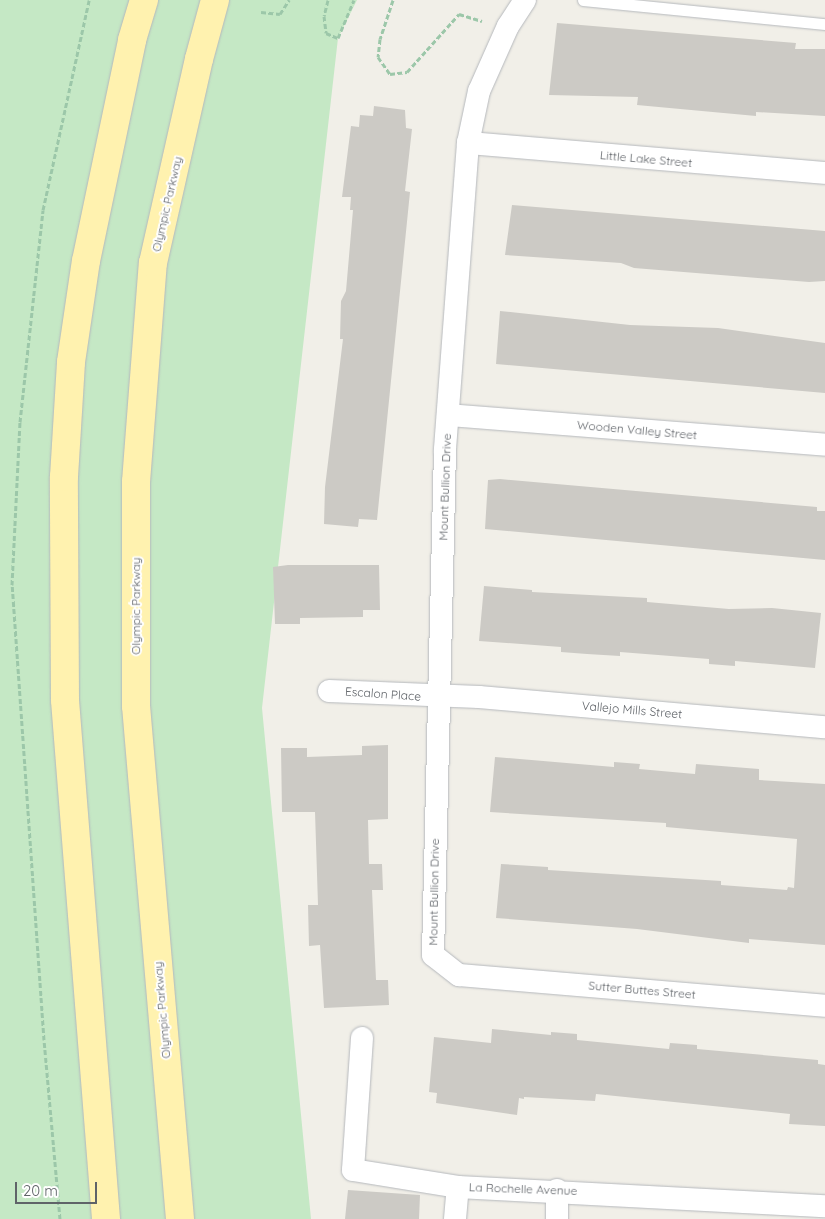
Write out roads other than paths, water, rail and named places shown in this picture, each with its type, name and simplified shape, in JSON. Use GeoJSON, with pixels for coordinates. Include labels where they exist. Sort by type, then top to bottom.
{"type":"FeatureCollection","features":[{"type":"Feature","properties":{"kind":"main road"},"geometry":{"type":"LineString","coordinates":[[106,1219],[65,700],[64,477],[72,362],[86,260],[132,40],[144,0]]}},
{"type":"Feature","properties":{"kind":"main road","name":"Olympic Parkway"},"geometry":{"type":"LineString","coordinates":[[180,1219],[136,706],[136,482],[153,263],[199,59],[215,0]]}},
{"type":"Feature","properties":{"kind":"street","name":"Mount Bullion Drive"},"geometry":{"type":"LineString","coordinates":[[459,975],[433,955],[438,698],[448,415],[468,143],[479,91],[508,26],[525,0]]}},
{"type":"Feature","properties":{"kind":"street","name":"Little Lake Street"},"geometry":{"type":"LineString","coordinates":[[468,143],[825,173]]}},
{"type":"Feature","properties":{"kind":"street","name":"Wooden Valley Street"},"geometry":{"type":"LineString","coordinates":[[448,415],[825,445]]}},
{"type":"Feature","properties":{"kind":"street","name":"Escalon Place"},"geometry":{"type":"LineString","coordinates":[[329,691],[438,698]]}},
{"type":"Feature","properties":{"kind":"street","name":"Vallejo Mills Street"},"geometry":{"type":"LineString","coordinates":[[438,698],[479,697],[825,727]]}},
{"type":"Feature","properties":{"kind":"street","name":"Sutter Buttes Street"},"geometry":{"type":"LineString","coordinates":[[459,975],[825,1006]]}},
{"type":"Feature","properties":{"kind":"street","name":"La Rochelle Avenue"},"geometry":{"type":"LineString","coordinates":[[362,1038],[353,1170],[458,1187],[557,1190],[810,1210]]}},
{"type":"Feature","properties":{"kind":"street"},"geometry":{"type":"LineString","coordinates":[[455,1219],[458,1187]]}},
{"type":"Feature","properties":{"kind":"street"},"geometry":{"type":"LineString","coordinates":[[557,1190],[557,1219]]}},
{"type":"Feature","properties":{"kind":"lane"},"geometry":{"type":"LineString","coordinates":[[583,0],[825,24]]}}]}
